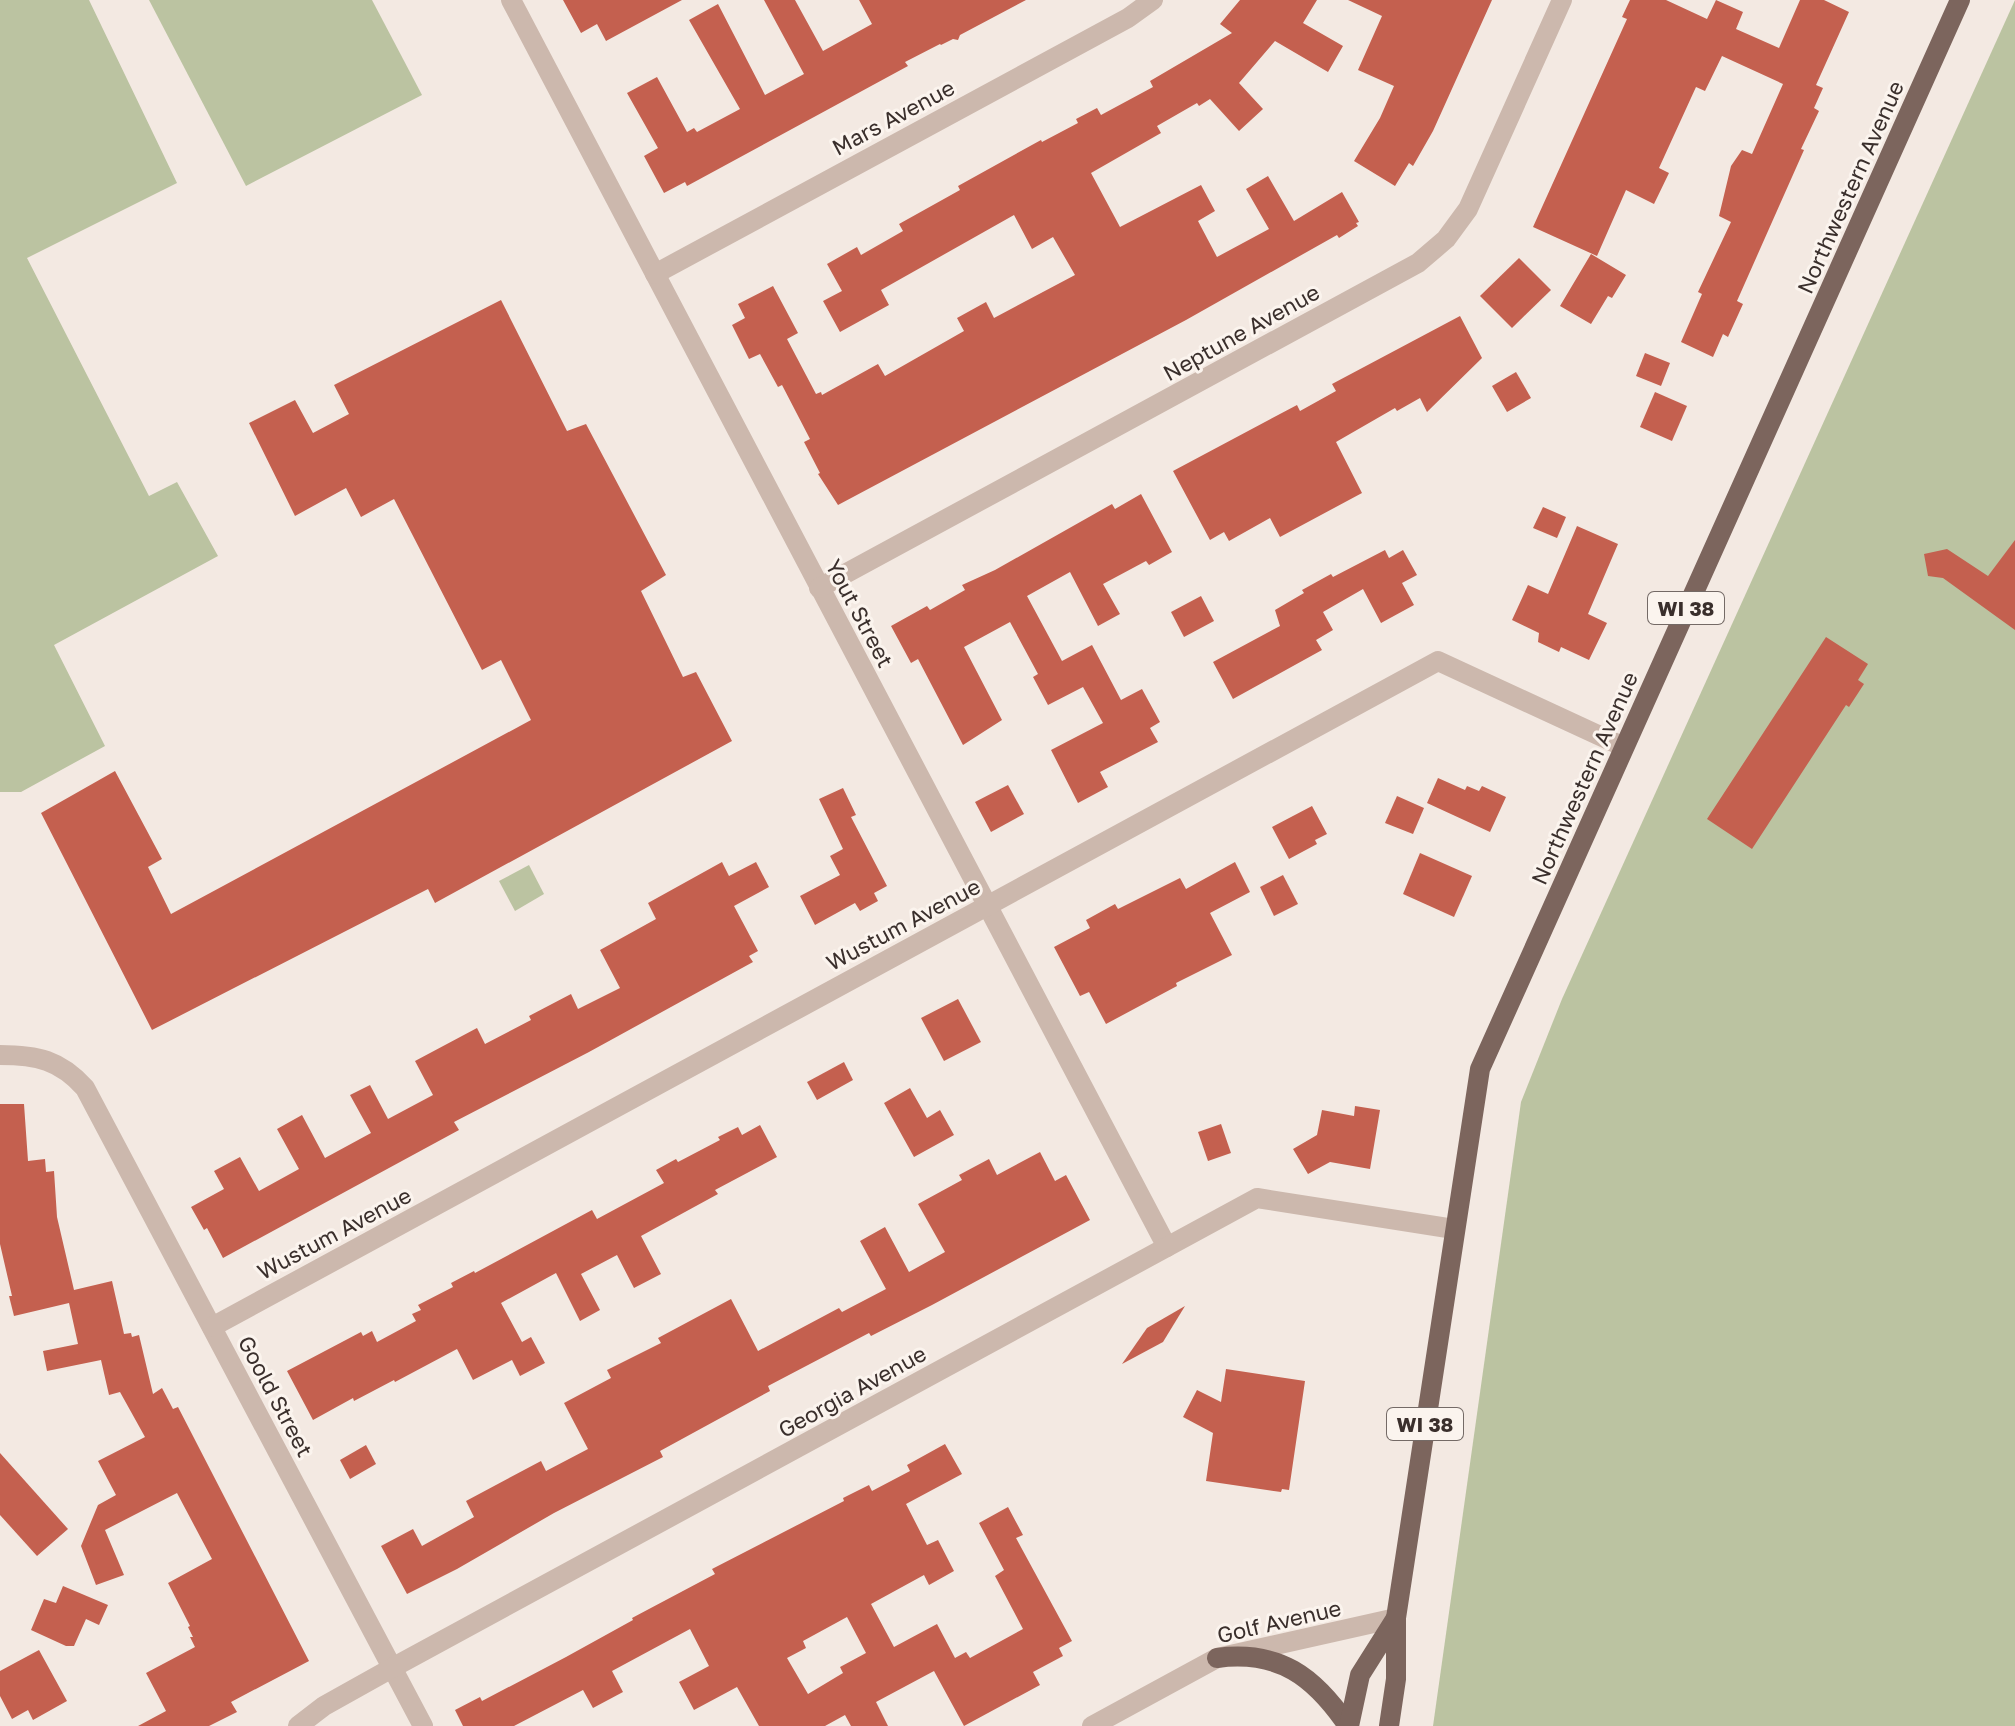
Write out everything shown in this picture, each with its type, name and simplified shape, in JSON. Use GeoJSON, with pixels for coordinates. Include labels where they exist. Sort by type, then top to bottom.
{"type":"FeatureCollection","features":[{"type":"Feature","properties":{"kind":"main road","name":"Northwestern Avenue"},"geometry":{"type":"LineString","coordinates":[[1389,1726],[1396,1679],[1396,1618],[1480,1069],[1960,0]]}},
{"type":"Feature","properties":{"kind":"main road","name":"Northwestern Avenue"},"geometry":{"type":"LineString","coordinates":[[1348,1726],[1360,1675],[1396,1618]]}},
{"type":"Feature","properties":{"kind":"main road"},"geometry":{"type":"LineString","coordinates":[[1217,1658],[1249,1655],[1278,1662],[1321,1693],[1348,1726]]}},
{"type":"Feature","properties":{"kind":"street","name":"Yout Street"},"geometry":{"type":"LineString","coordinates":[[511,0],[1167,1247]]}},
{"type":"Feature","properties":{"kind":"street","name":"Mars Avenue"},"geometry":{"type":"LineString","coordinates":[[655,274],[1128,18],[1153,0]]}},
{"type":"Feature","properties":{"kind":"street","name":"Neptune Avenue"},"geometry":{"type":"LineString","coordinates":[[819,588],[1418,263],[1446,239],[1468,209],[1562,0]]}},
{"type":"Feature","properties":{"kind":"street","name":"Wustum Avenue"},"geometry":{"type":"LineString","coordinates":[[212,1327],[1438,661],[1624,747]]}},
{"type":"Feature","properties":{"kind":"street","name":"Goold Street"},"geometry":{"type":"LineString","coordinates":[[0,1055],[27,1055],[50,1061],[71,1072],[85,1088],[423,1726]]}},
{"type":"Feature","properties":{"kind":"street","name":"Georgia Avenue"},"geometry":{"type":"LineString","coordinates":[[298,1726],[324,1706],[392,1668],[1257,1198],[1454,1229]]}},
{"type":"Feature","properties":{"kind":"street","name":"Golf Avenue"},"geometry":{"type":"LineString","coordinates":[[1092,1726],[1217,1658],[1396,1618]]}},
{"type":"Feature","properties":{"kind":"green space"},"geometry":{"type":"Polygon","coordinates":[[[0,0],[89,0],[177,183],[27,258],[149,496],[177,482],[218,556],[54,645],[105,746],[21,792],[0,792],[0,0]]]}},
{"type":"Feature","properties":{"kind":"green space"},"geometry":{"type":"Polygon","coordinates":[[[149,0],[372,0],[422,95],[246,186],[149,0]]]}},
{"type":"Feature","properties":{"kind":"green space"},"geometry":{"type":"Polygon","coordinates":[[[2015,0],[2015,1726],[1433,1726],[1521,1102],[1562,999],[2015,0]]]}},
{"type":"Feature","properties":{"kind":"green space"},"geometry":{"type":"Polygon","coordinates":[[[529,865],[544,894],[515,911],[499,881],[529,865]]]}},
{"type":"Feature","properties":{"kind":"building"},"geometry":{"type":"Polygon","coordinates":[[[563,0],[682,0],[606,41],[597,24],[581,33],[563,0]]]}},
{"type":"Feature","properties":{"kind":"building"},"geometry":{"type":"Polygon","coordinates":[[[764,0],[795,0],[823,51],[872,24],[859,0],[1026,0],[960,35],[958,40],[940,44],[905,62],[908,66],[687,186],[685,182],[664,193],[644,156],[658,148],[627,93],[657,77],[687,132],[694,128],[697,132],[740,109],[689,20],[718,4],[765,95],[804,74],[764,0]]]}},
{"type":"Feature","properties":{"kind":"building"},"geometry":{"type":"Polygon","coordinates":[[[1240,0],[1317,0],[1303,23],[1343,46],[1328,72],[1275,41],[1239,83],[1263,109],[1239,131],[1210,99],[1157,126],[1161,133],[1091,173],[1120,227],[1201,185],[1215,211],[1198,221],[1217,257],[1269,229],[1246,189],[1268,176],[1294,221],[1342,192],[1359,222],[1356,223],[1358,226],[838,505],[818,474],[804,442],[810,439],[782,385],[778,387],[760,354],[749,359],[732,325],[745,318],[738,304],[773,286],[798,333],[787,339],[816,394],[821,392],[822,395],[878,364],[885,376],[964,331],[957,318],[986,302],[994,318],[1075,275],[1053,237],[1032,249],[1014,215],[881,290],[889,305],[840,332],[823,301],[842,291],[827,264],[857,247],[861,255],[903,231],[899,224],[960,190],[958,186],[1078,123],[1076,119],[1097,108],[1101,115],[1153,87],[1150,81],[1232,33],[1220,24],[1240,0]]]}},
{"type":"Feature","properties":{"kind":"building"},"geometry":{"type":"Polygon","coordinates":[[[1348,0],[1492,0],[1433,131],[1413,166],[1409,163],[1395,186],[1354,161],[1380,118],[1394,86],[1358,70],[1382,16],[1348,0]]]}},
{"type":"Feature","properties":{"kind":"building"},"geometry":{"type":"Polygon","coordinates":[[[1630,0],[1666,0],[1707,19],[1716,0],[1743,12],[1736,29],[1779,48],[1800,0],[1824,0],[1849,12],[1816,85],[1823,88],[1814,108],[1819,111],[1801,149],[1804,150],[1737,301],[1743,304],[1728,337],[1723,334],[1713,357],[1681,342],[1702,294],[1698,292],[1731,222],[1719,216],[1731,166],[1742,150],[1752,154],[1783,84],[1722,56],[1705,91],[1696,87],[1659,168],[1669,173],[1654,204],[1626,190],[1597,256],[1533,227],[1627,19],[1622,17],[1630,0]]]}},
{"type":"Feature","properties":{"kind":"building"},"geometry":{"type":"Polygon","coordinates":[[[1591,254],[1626,275],[1612,298],[1608,296],[1591,324],[1560,306],[1591,254]]]}},
{"type":"Feature","properties":{"kind":"building"},"geometry":{"type":"Polygon","coordinates":[[[1519,258],[1551,290],[1512,328],[1480,296],[1519,258]]]}},
{"type":"Feature","properties":{"kind":"building"},"geometry":{"type":"Polygon","coordinates":[[[501,300],[567,431],[586,424],[666,575],[641,591],[683,677],[696,672],[732,741],[435,903],[428,889],[152,1030],[41,813],[115,771],[162,859],[148,867],[171,914],[531,720],[501,660],[482,670],[394,499],[361,517],[346,488],[295,516],[249,423],[295,400],[313,433],[349,414],[334,385],[501,300]]]}},
{"type":"Feature","properties":{"kind":"building"},"geometry":{"type":"Polygon","coordinates":[[[1460,316],[1482,358],[1427,412],[1420,398],[1397,411],[1395,408],[1336,442],[1362,493],[1280,537],[1270,518],[1229,541],[1224,532],[1210,540],[1173,471],[1297,405],[1300,411],[1336,391],[1332,384],[1460,316]]]}},
{"type":"Feature","properties":{"kind":"building"},"geometry":{"type":"Polygon","coordinates":[[[1645,353],[1670,363],[1661,386],[1636,376],[1645,353]]]}},
{"type":"Feature","properties":{"kind":"building"},"geometry":{"type":"Polygon","coordinates":[[[1516,372],[1531,398],[1507,412],[1492,386],[1516,372]]]}},
{"type":"Feature","properties":{"kind":"building"},"geometry":{"type":"Polygon","coordinates":[[[1655,392],[1687,406],[1672,441],[1640,427],[1655,392]]]}},
{"type":"Feature","properties":{"kind":"building"},"geometry":{"type":"Polygon","coordinates":[[[1141,494],[1172,552],[1149,565],[1146,561],[1103,584],[1120,614],[1098,626],[1070,572],[1027,596],[1062,661],[1092,645],[1121,700],[1142,689],[1160,722],[1150,728],[1158,742],[1100,772],[1108,787],[1078,803],[1051,750],[1103,723],[1083,687],[1048,705],[1033,677],[1038,674],[1010,622],[964,647],[1002,720],[963,745],[918,659],[911,663],[891,626],[927,606],[930,610],[965,590],[962,585],[995,570],[1112,504],[1115,509],[1141,494]]]}},
{"type":"Feature","properties":{"kind":"building"},"geometry":{"type":"Polygon","coordinates":[[[1543,507],[1566,517],[1557,538],[1533,528],[1543,507]]]}},
{"type":"Feature","properties":{"kind":"building"},"geometry":{"type":"Polygon","coordinates":[[[1577,526],[1618,544],[1588,614],[1607,623],[1589,660],[1561,647],[1559,652],[1538,642],[1539,633],[1512,620],[1528,585],[1548,594],[1577,526]]]}},
{"type":"Feature","properties":{"kind":"building"},"geometry":{"type":"Polygon","coordinates":[[[2015,540],[2015,630],[1943,578],[1928,576],[1924,554],[1947,549],[1988,576],[2015,540]]]}},
{"type":"Feature","properties":{"kind":"building"},"geometry":{"type":"Polygon","coordinates":[[[1385,550],[1389,558],[1403,550],[1417,575],[1402,583],[1414,605],[1381,623],[1363,589],[1323,612],[1333,630],[1316,640],[1322,650],[1233,699],[1213,662],[1280,626],[1275,610],[1304,593],[1302,590],[1385,550]]]}},
{"type":"Feature","properties":{"kind":"building"},"geometry":{"type":"Polygon","coordinates":[[[1201,596],[1214,621],[1184,637],[1171,612],[1201,596]]]}},
{"type":"Feature","properties":{"kind":"building"},"geometry":{"type":"Polygon","coordinates":[[[1826,637],[1868,664],[1858,680],[1864,684],[1849,707],[1846,705],[1752,849],[1707,819],[1826,637]]]}},
{"type":"Feature","properties":{"kind":"building"},"geometry":{"type":"Polygon","coordinates":[[[1438,778],[1465,790],[1467,786],[1479,791],[1482,786],[1506,797],[1490,832],[1427,803],[1438,778]]]}},
{"type":"Feature","properties":{"kind":"building"},"geometry":{"type":"Polygon","coordinates":[[[1008,785],[1024,814],[991,832],[975,802],[1008,785]]]}},
{"type":"Feature","properties":{"kind":"building"},"geometry":{"type":"Polygon","coordinates":[[[843,788],[856,815],[851,817],[887,886],[874,893],[878,901],[860,911],[855,903],[815,925],[800,896],[840,875],[830,856],[843,849],[819,799],[843,788]]]}},
{"type":"Feature","properties":{"kind":"building"},"geometry":{"type":"Polygon","coordinates":[[[1397,796],[1424,808],[1413,834],[1385,823],[1397,796]]]}},
{"type":"Feature","properties":{"kind":"building"},"geometry":{"type":"Polygon","coordinates":[[[1312,806],[1327,834],[1315,840],[1317,844],[1289,859],[1272,827],[1312,806]]]}},
{"type":"Feature","properties":{"kind":"building"},"geometry":{"type":"Polygon","coordinates":[[[1420,853],[1472,876],[1454,917],[1403,894],[1420,853]]]}},
{"type":"Feature","properties":{"kind":"building"},"geometry":{"type":"Polygon","coordinates":[[[722,862],[729,876],[756,862],[769,887],[734,906],[758,951],[749,956],[753,962],[454,1122],[459,1130],[223,1258],[191,1207],[224,1189],[214,1171],[240,1157],[259,1191],[299,1169],[277,1129],[302,1115],[325,1158],[371,1133],[350,1095],[370,1085],[388,1119],[433,1095],[415,1061],[477,1028],[485,1044],[571,994],[578,1009],[620,988],[600,950],[656,919],[648,903],[722,862]]]}},
{"type":"Feature","properties":{"kind":"building"},"geometry":{"type":"Polygon","coordinates":[[[1235,862],[1250,892],[1210,913],[1232,955],[1106,1024],[1089,992],[1080,996],[1054,947],[1090,928],[1086,920],[1115,904],[1118,909],[1180,878],[1186,889],[1235,862]]]}},
{"type":"Feature","properties":{"kind":"building"},"geometry":{"type":"Polygon","coordinates":[[[1283,875],[1298,904],[1274,916],[1260,887],[1283,875]]]}},
{"type":"Feature","properties":{"kind":"building"},"geometry":{"type":"Polygon","coordinates":[[[958,999],[981,1042],[944,1061],[921,1018],[958,999]]]}},
{"type":"Feature","properties":{"kind":"building"},"geometry":{"type":"Polygon","coordinates":[[[844,1062],[853,1080],[817,1100],[807,1082],[844,1062]]]}},
{"type":"Feature","properties":{"kind":"building"},"geometry":{"type":"Polygon","coordinates":[[[910,1088],[927,1118],[940,1110],[954,1135],[914,1157],[884,1103],[910,1088]]]}},
{"type":"Feature","properties":{"kind":"building"},"geometry":{"type":"Polygon","coordinates":[[[0,1104],[24,1104],[28,1161],[45,1159],[46,1172],[54,1171],[57,1217],[74,1290],[112,1281],[124,1334],[131,1333],[132,1337],[139,1335],[153,1394],[162,1388],[173,1409],[178,1407],[309,1661],[231,1702],[237,1712],[209,1726],[138,1726],[166,1711],[146,1673],[195,1647],[190,1637],[193,1637],[190,1626],[168,1583],[212,1559],[177,1493],[105,1530],[124,1575],[96,1585],[81,1546],[98,1505],[116,1495],[98,1461],[145,1437],[120,1392],[109,1395],[101,1360],[47,1371],[43,1351],[78,1344],[69,1303],[14,1316],[0,1244],[0,1104]]]}},
{"type":"Feature","properties":{"kind":"building"},"geometry":{"type":"Polygon","coordinates":[[[1355,1106],[1380,1110],[1370,1169],[1330,1162],[1308,1174],[1293,1149],[1317,1135],[1322,1110],[1354,1116],[1355,1106]]]}},
{"type":"Feature","properties":{"kind":"building"},"geometry":{"type":"Polygon","coordinates":[[[1221,1124],[1231,1153],[1208,1161],[1198,1132],[1221,1124]]]}},
{"type":"Feature","properties":{"kind":"building"},"geometry":{"type":"Polygon","coordinates":[[[760,1125],[777,1157],[715,1190],[718,1194],[641,1236],[661,1274],[634,1288],[617,1255],[581,1274],[600,1310],[580,1321],[556,1273],[501,1303],[522,1342],[531,1337],[545,1363],[520,1376],[512,1360],[473,1380],[457,1349],[313,1420],[287,1371],[361,1332],[363,1336],[372,1331],[377,1342],[416,1321],[412,1314],[421,1310],[418,1305],[453,1287],[451,1283],[592,1210],[597,1219],[664,1183],[656,1170],[720,1140],[718,1137],[738,1127],[742,1135],[760,1125]]]}},
{"type":"Feature","properties":{"kind":"building"},"geometry":{"type":"Polygon","coordinates":[[[1040,1152],[1055,1181],[1066,1175],[1090,1220],[932,1305],[871,1336],[869,1333],[768,1386],[770,1391],[660,1451],[663,1457],[407,1594],[381,1546],[413,1529],[422,1546],[474,1517],[466,1501],[541,1461],[546,1471],[588,1449],[564,1403],[611,1378],[607,1370],[661,1343],[658,1338],[731,1299],[758,1351],[839,1308],[842,1312],[886,1289],[860,1241],[885,1227],[909,1272],[945,1252],[918,1204],[962,1180],[959,1175],[989,1159],[997,1175],[1040,1152]]]}},
{"type":"Feature","properties":{"kind":"building"},"geometry":{"type":"Polygon","coordinates":[[[1185,1306],[1163,1342],[1122,1364],[1147,1328],[1185,1306]]]}},
{"type":"Feature","properties":{"kind":"building"},"geometry":{"type":"Polygon","coordinates":[[[1226,1369],[1305,1381],[1289,1490],[1282,1489],[1281,1492],[1206,1481],[1213,1433],[1183,1417],[1197,1390],[1221,1402],[1226,1369]]]}},
{"type":"Feature","properties":{"kind":"building"},"geometry":{"type":"Polygon","coordinates":[[[945,1444],[962,1474],[906,1504],[927,1545],[938,1540],[954,1571],[929,1585],[924,1575],[871,1604],[894,1647],[937,1624],[955,1658],[966,1652],[970,1658],[1023,1629],[995,1576],[1004,1570],[979,1523],[1008,1507],[1023,1535],[1016,1538],[1072,1641],[1059,1648],[1063,1656],[1033,1672],[1040,1685],[964,1726],[934,1671],[876,1702],[888,1726],[851,1726],[845,1715],[825,1726],[759,1726],[737,1687],[694,1710],[679,1682],[709,1666],[690,1629],[612,1671],[623,1692],[593,1708],[583,1690],[514,1726],[463,1726],[455,1710],[480,1697],[482,1701],[566,1657],[715,1574],[712,1569],[844,1501],[843,1498],[869,1485],[872,1491],[910,1471],[907,1465],[945,1444]],[[847,1617],[803,1641],[806,1648],[787,1658],[808,1694],[843,1673],[840,1667],[866,1653],[847,1617]]]}},
{"type":"Feature","properties":{"kind":"building"},"geometry":{"type":"Polygon","coordinates":[[[366,1445],[376,1464],[350,1479],[340,1460],[366,1445]]]}},
{"type":"Feature","properties":{"kind":"building"},"geometry":{"type":"Polygon","coordinates":[[[0,1453],[68,1529],[37,1556],[0,1515],[0,1453]]]}},
{"type":"Feature","properties":{"kind":"building"},"geometry":{"type":"Polygon","coordinates":[[[63,1586],[108,1605],[99,1625],[86,1619],[74,1646],[66,1646],[31,1630],[44,1599],[56,1603],[63,1586]]]}},
{"type":"Feature","properties":{"kind":"building"},"geometry":{"type":"Polygon","coordinates":[[[39,1650],[67,1701],[33,1720],[28,1710],[12,1719],[0,1696],[0,1671],[39,1650]]]}}]}
